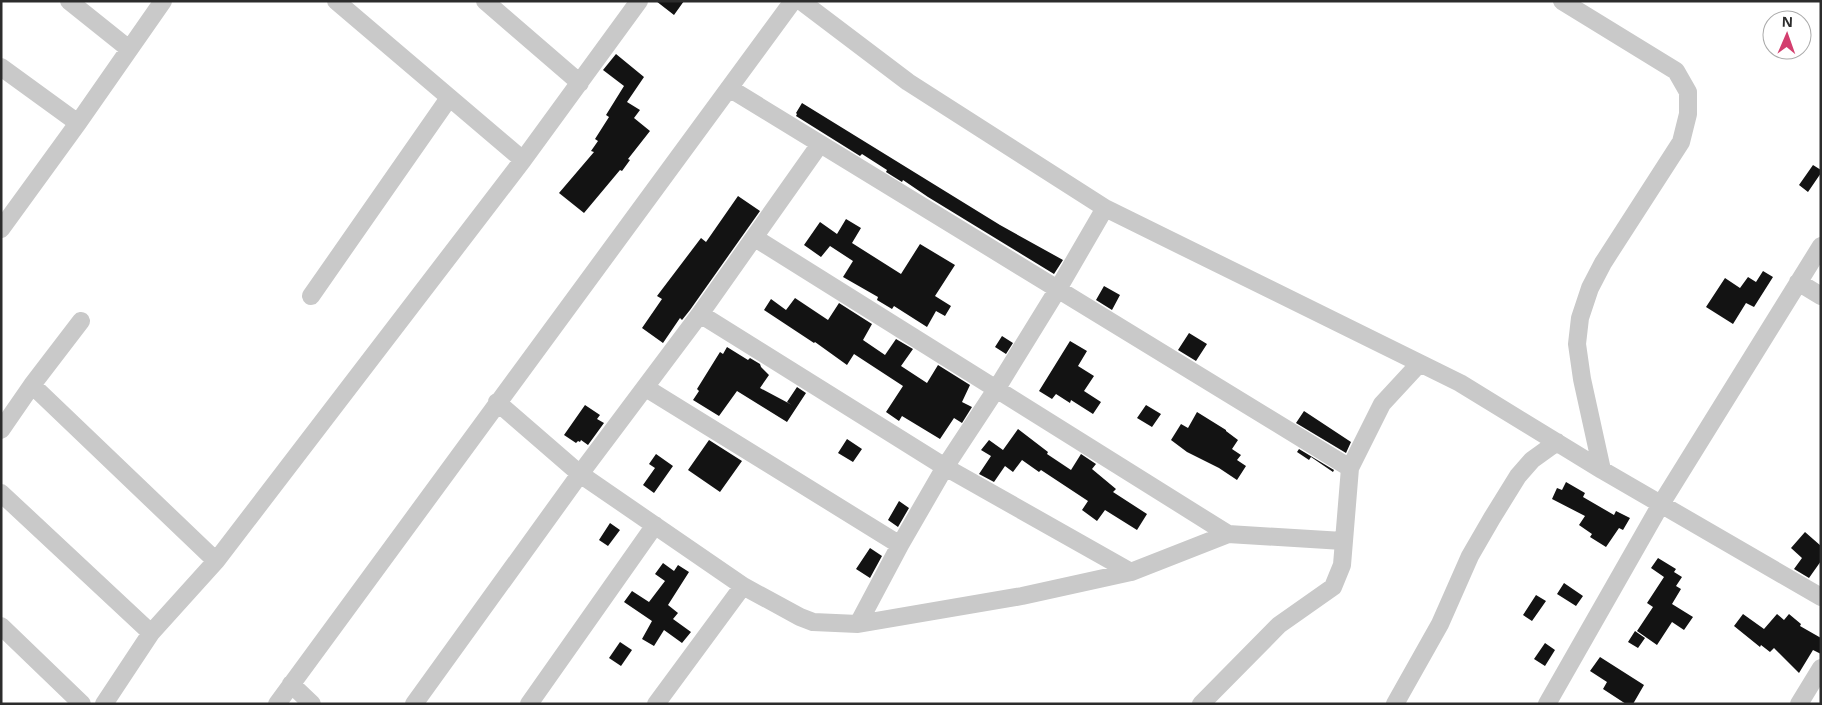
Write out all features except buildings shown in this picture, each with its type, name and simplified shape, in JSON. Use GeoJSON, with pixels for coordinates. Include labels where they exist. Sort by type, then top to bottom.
{"type":"FeatureCollection","features":[{"type":"Feature","properties":{"kind":"street"},"geometry":{"type":"LineString","coordinates":[[69,1],[128,49]]}},
{"type":"Feature","properties":{"kind":"street"},"geometry":{"type":"LineString","coordinates":[[1,229],[163,1]]}},
{"type":"Feature","properties":{"kind":"street"},"geometry":{"type":"LineString","coordinates":[[336,1],[522,160]]}},
{"type":"Feature","properties":{"kind":"street"},"geometry":{"type":"LineString","coordinates":[[485,1],[580,83]]}},
{"type":"Feature","properties":{"kind":"street"},"geometry":{"type":"LineString","coordinates":[[277,704],[793,1]]}},
{"type":"Feature","properties":{"kind":"street"},"geometry":{"type":"LineString","coordinates":[[801,1],[908,82],[1104,208],[1460,383],[1602,470],[1821,597]]}},
{"type":"Feature","properties":{"kind":"street"},"geometry":{"type":"LineString","coordinates":[[1562,1],[1676,71],[1688,92],[1688,114],[1681,142],[1603,263],[1590,288],[1580,318],[1577,344],[1582,379],[1602,470]]}},
{"type":"Feature","properties":{"kind":"street"},"geometry":{"type":"LineString","coordinates":[[104,704],[151,633],[216,562],[522,160],[580,83],[632,4]]}},
{"type":"Feature","properties":{"kind":"street"},"geometry":{"type":"LineString","coordinates":[[2,70],[78,123]]}},
{"type":"Feature","properties":{"kind":"street"},"geometry":{"type":"LineString","coordinates":[[729,88],[1350,468]]}},
{"type":"Feature","properties":{"kind":"street"},"geometry":{"type":"LineString","coordinates":[[311,296],[449,98]]}},
{"type":"Feature","properties":{"kind":"street"},"geometry":{"type":"LineString","coordinates":[[414,704],[580,474],[700,314],[820,144]]}},
{"type":"Feature","properties":{"kind":"street"},"geometry":{"type":"LineString","coordinates":[[858,624],[900,545],[945,468],[1058,289],[1104,208]]}},
{"type":"Feature","properties":{"kind":"street"},"geometry":{"type":"LineString","coordinates":[[755,238],[1228,534]]}},
{"type":"Feature","properties":{"kind":"street"},"geometry":{"type":"LineString","coordinates":[[1547,704],[1661,504],[1821,246]]}},
{"type":"Feature","properties":{"kind":"street"},"geometry":{"type":"LineString","coordinates":[[1798,282],[1821,296]]}},
{"type":"Feature","properties":{"kind":"street"},"geometry":{"type":"LineString","coordinates":[[700,314],[945,468],[1131,572]]}},
{"type":"Feature","properties":{"kind":"street"},"geometry":{"type":"LineString","coordinates":[[1,430],[81,320]]}},
{"type":"Feature","properties":{"kind":"street"},"geometry":{"type":"LineString","coordinates":[[1201,704],[1279,625],[1333,587],[1342,565],[1350,468],[1382,404],[1419,364]]}},
{"type":"Feature","properties":{"kind":"street"},"geometry":{"type":"LineString","coordinates":[[32,385],[216,562]]}},
{"type":"Feature","properties":{"kind":"street"},"geometry":{"type":"LineString","coordinates":[[646,388],[900,545]]}},
{"type":"Feature","properties":{"kind":"street"},"geometry":{"type":"LineString","coordinates":[[498,402],[580,474],[743,586],[813,622],[858,624],[1022,596],[1131,572],[1228,534],[1343,541]]}},
{"type":"Feature","properties":{"kind":"street"},"geometry":{"type":"LineString","coordinates":[[1395,704],[1440,624],[1470,556],[1492,518],[1518,476],[1532,460],[1557,442]]}},
{"type":"Feature","properties":{"kind":"street"},"geometry":{"type":"LineString","coordinates":[[1,493],[151,633]]}},
{"type":"Feature","properties":{"kind":"street"},"geometry":{"type":"LineString","coordinates":[[529,704],[655,526]]}},
{"type":"Feature","properties":{"kind":"street"},"geometry":{"type":"LineString","coordinates":[[656,704],[743,586]]}},
{"type":"Feature","properties":{"kind":"street"},"geometry":{"type":"LineString","coordinates":[[1,626],[82,704]]}},
{"type":"Feature","properties":{"kind":"street"},"geometry":{"type":"LineString","coordinates":[[1800,704],[1821,668]]}},
{"type":"Feature","properties":{"kind":"street"},"geometry":{"type":"LineString","coordinates":[[291,684],[312,704]]}}]}
